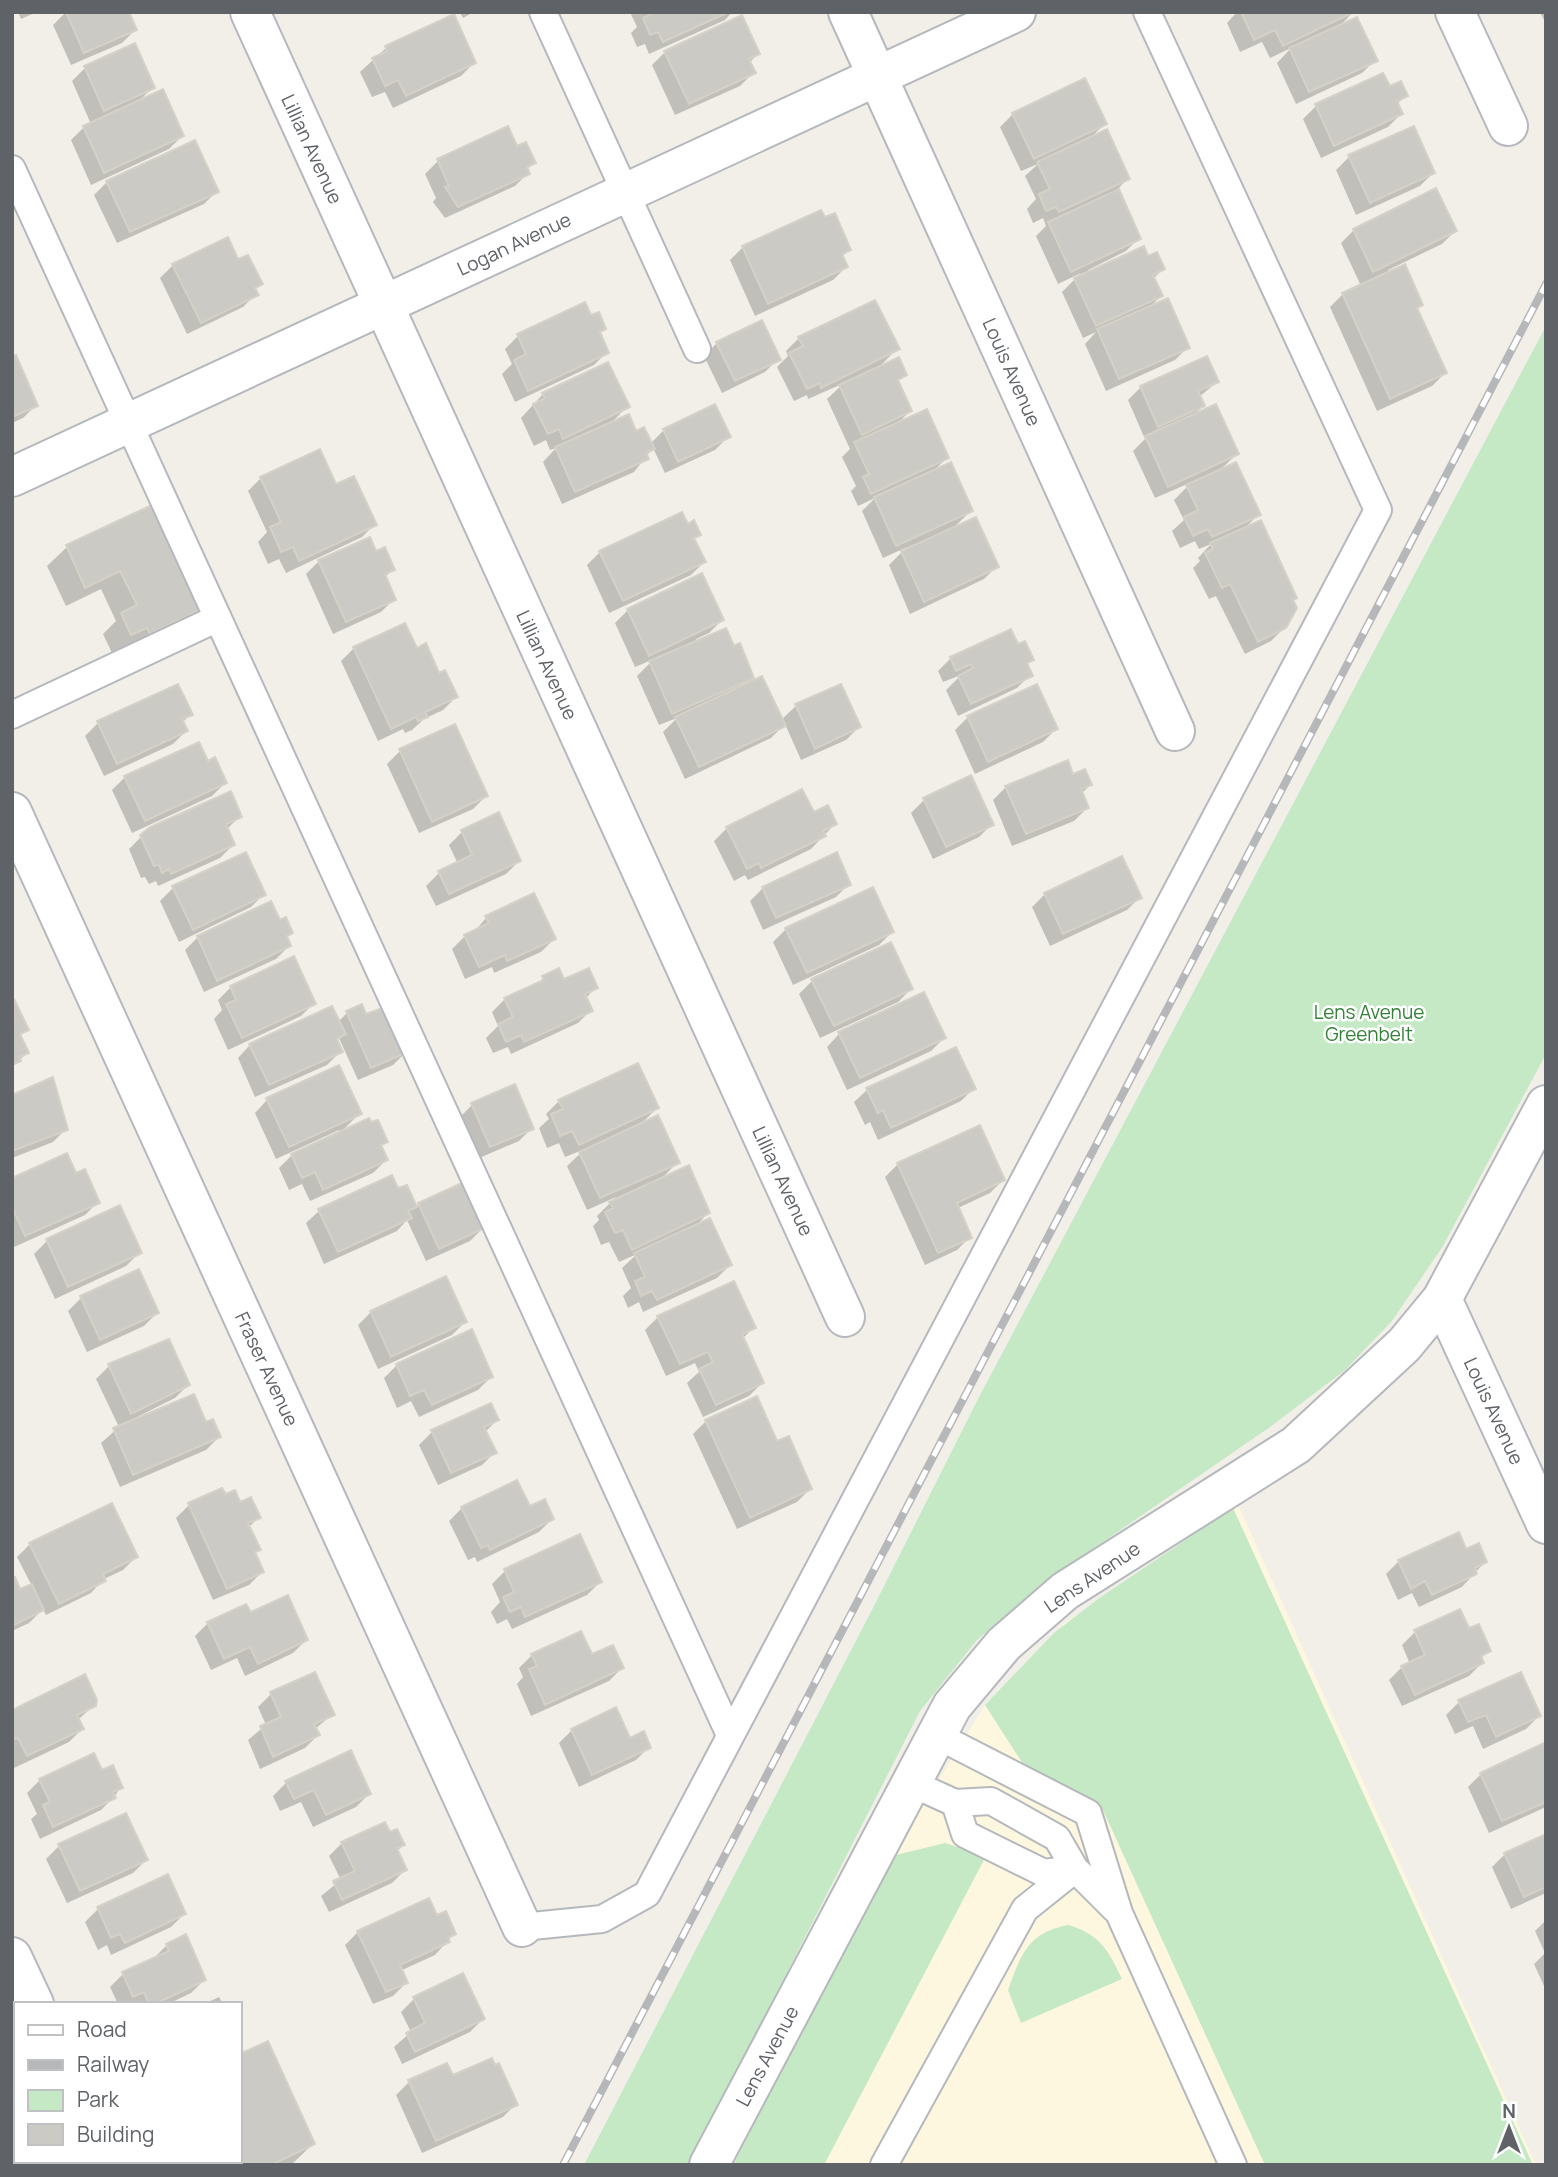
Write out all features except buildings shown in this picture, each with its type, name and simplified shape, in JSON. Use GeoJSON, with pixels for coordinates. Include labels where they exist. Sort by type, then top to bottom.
{"type":"FeatureCollection","features":[{"type":"Feature","properties":{"kind":"street","name":"Lillian Avenue"},"geometry":{"type":"LineString","coordinates":[[250,12],[845,1317]]}},
{"type":"Feature","properties":{"kind":"street","name":"Louis Avenue"},"geometry":{"type":"LineString","coordinates":[[848,12],[1175,732]]}},
{"type":"Feature","properties":{"kind":"street","name":"Logan Avenue"},"geometry":{"type":"LineString","coordinates":[[12,477],[1016,12]]}},
{"type":"Feature","properties":{"kind":"street"},"geometry":{"type":"LineString","coordinates":[[1455,12],[1508,126]]}},
{"type":"Feature","properties":{"kind":"street","name":"Fraser Avenue"},"geometry":{"type":"LineString","coordinates":[[12,812],[522,1927]]}},
{"type":"Feature","properties":{"kind":"street","name":"Lens Avenue"},"geometry":{"type":"LineString","coordinates":[[709,2165],[952,1706],[1004,1644],[1065,1591],[1296,1445],[1404,1345],[1442,1298],[1546,1105]]}},
{"type":"Feature","properties":{"kind":"street","name":"Louis Avenue"},"geometry":{"type":"LineString","coordinates":[[1442,1298],[1546,1524]]}},
{"type":"Feature","properties":{"kind":"street"},"geometry":{"type":"LineString","coordinates":[[12,1957],[33,2002]]}},
{"type":"Feature","properties":{"kind":"lane"},"geometry":{"type":"LineString","coordinates":[[542,12],[696,349]]}},
{"type":"Feature","properties":{"kind":"lane"},"geometry":{"type":"LineString","coordinates":[[522,1927],[602,1919],[647,1894],[1378,510],[1147,12]]}},
{"type":"Feature","properties":{"kind":"lane"},"geometry":{"type":"LineString","coordinates":[[12,169],[730,1735]]}},
{"type":"Feature","properties":{"kind":"lane"},"geometry":{"type":"LineString","coordinates":[[12,715],[218,618]]}},
{"type":"Feature","properties":{"kind":"lane"},"geometry":{"type":"LineString","coordinates":[[936,1735],[1088,1813],[1119,1913],[1233,2165]]}},
{"type":"Feature","properties":{"kind":"lane"},"geometry":{"type":"LineString","coordinates":[[911,1783],[955,1803],[991,1801],[1057,1838],[1075,1869],[1119,1913]]}},
{"type":"Feature","properties":{"kind":"lane"},"geometry":{"type":"LineString","coordinates":[[955,1803],[965,1834],[1044,1873],[1075,1869]]}},
{"type":"Feature","properties":{"kind":"lane"},"geometry":{"type":"LineString","coordinates":[[884,2165],[1025,1909],[1075,1869]]}},
{"type":"Feature","properties":{"kind":"shaded area"},"geometry":{"type":"Polygon","coordinates":[[[1238,1505],[1536,2165],[733,2165],[892,1856],[985,1705],[1064,1624],[1238,1505]]]}},
{"type":"Feature","properties":{"kind":"green space","name":"Lens Avenue Greenbelt"},"geometry":{"type":"Polygon","coordinates":[[[1546,326],[1546,1054],[1443,1246],[1392,1321],[1344,1371],[1270,1427],[1039,1586],[977,1640],[920,1711],[689,2165],[584,2165],[873,1608],[978,1399],[1546,326]]]}},
{"type":"Feature","properties":{"kind":"green space"},"geometry":{"type":"Polygon","coordinates":[[[1233,1508],[1533,2165],[1265,2165],[1102,1808],[1025,1767],[985,1705],[1054,1633],[1098,1599],[1233,1508]]]}},
{"type":"Feature","properties":{"kind":"green space"},"geometry":{"type":"Polygon","coordinates":[[[945,1843],[986,1856],[824,2165],[733,2165],[892,1856],[945,1843]]]}},
{"type":"Feature","properties":{"kind":"green space"},"geometry":{"type":"Polygon","coordinates":[[[1068,1925],[1088,1933],[1102,1944],[1122,1979],[1021,2023],[1008,1990],[1017,1966],[1034,1940],[1068,1925]]]}},
{"type":"Feature","properties":{"kind":"railway"},"geometry":{"type":"LineString","coordinates":[[563,2165],[1546,284]]}}]}
